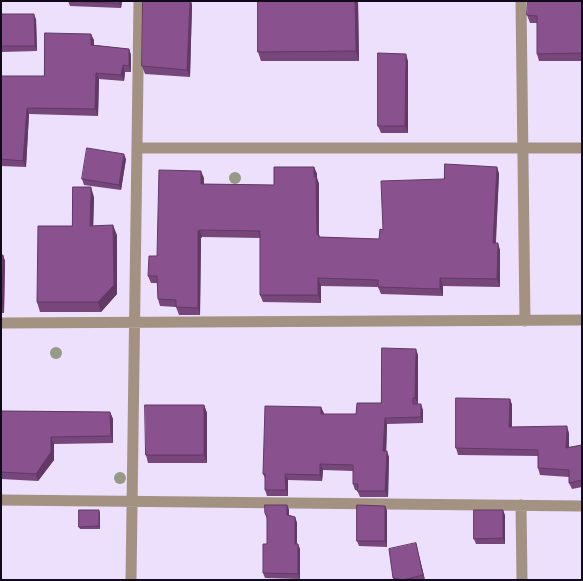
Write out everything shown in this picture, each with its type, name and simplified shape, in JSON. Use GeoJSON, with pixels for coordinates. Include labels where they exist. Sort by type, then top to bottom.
{"type":"FeatureCollection","features":[{"type":"Feature","properties":{"kind":"street"},"geometry":{"type":"LineString","coordinates":[[131,580],[139,1]]}},
{"type":"Feature","properties":{"kind":"street"},"geometry":{"type":"LineString","coordinates":[[520,1],[525,321]]}},
{"type":"Feature","properties":{"kind":"street"},"geometry":{"type":"LineString","coordinates":[[137,148],[582,148]]}},
{"type":"Feature","properties":{"kind":"street"},"geometry":{"type":"LineString","coordinates":[[1,323],[582,320]]}},
{"type":"Feature","properties":{"kind":"street"},"geometry":{"type":"LineString","coordinates":[[1,500],[582,506]]}},
{"type":"Feature","properties":{"kind":"street"},"geometry":{"type":"LineString","coordinates":[[521,505],[522,580]]}},
{"type":"Feature","properties":{"kind":"building"},"geometry":{"type":"Polygon","coordinates":[[[68,1],[120,1],[119,3],[68,1]]]}},
{"type":"Feature","properties":{"kind":"building"},"geometry":{"type":"Polygon","coordinates":[[[143,1],[190,1],[187,70],[142,66],[143,1]]]}},
{"type":"Feature","properties":{"kind":"building"},"geometry":{"type":"Polygon","coordinates":[[[258,1],[355,1],[356,51],[258,52],[258,1]]]}},
{"type":"Feature","properties":{"kind":"building"},"geometry":{"type":"Polygon","coordinates":[[[528,1],[582,1],[582,53],[537,54],[537,16],[527,15],[528,1]]]}},
{"type":"Feature","properties":{"kind":"building"},"geometry":{"type":"Polygon","coordinates":[[[1,14],[34,14],[35,46],[1,46],[1,14]]]}},
{"type":"Feature","properties":{"kind":"building"},"geometry":{"type":"Polygon","coordinates":[[[45,33],[91,34],[91,45],[129,49],[129,66],[123,65],[121,75],[96,73],[95,109],[27,108],[23,161],[1,159],[1,76],[44,76],[45,33]]]}},
{"type":"Feature","properties":{"kind":"building"},"geometry":{"type":"Polygon","coordinates":[[[378,53],[406,54],[405,126],[378,126],[378,53]]]}},
{"type":"Feature","properties":{"kind":"building"},"geometry":{"type":"Polygon","coordinates":[[[87,148],[124,154],[119,185],[82,179],[87,148]]]}},
{"type":"Feature","properties":{"kind":"building"},"geometry":{"type":"Polygon","coordinates":[[[445,164],[497,167],[493,243],[498,243],[497,279],[440,278],[440,289],[378,287],[378,280],[318,278],[318,295],[260,295],[260,231],[200,230],[198,231],[198,308],[176,307],[176,300],[158,299],[157,276],[148,276],[149,256],[157,256],[159,170],[201,171],[201,184],[274,185],[274,167],[314,167],[314,177],[316,177],[317,235],[319,235],[319,237],[379,239],[380,229],[383,230],[381,181],[444,179],[445,164]]]}},
{"type":"Feature","properties":{"kind":"building"},"geometry":{"type":"Polygon","coordinates":[[[73,187],[91,187],[90,226],[113,225],[114,285],[98,302],[37,302],[38,226],[72,226],[73,187]]]}},
{"type":"Feature","properties":{"kind":"building"},"geometry":{"type":"Polygon","coordinates":[[[1,255],[3,255],[2,306],[1,306],[1,255]]]}},
{"type":"Feature","properties":{"kind":"building"},"geometry":{"type":"Polygon","coordinates":[[[382,348],[416,349],[415,398],[413,398],[413,404],[421,404],[421,417],[385,418],[383,451],[387,451],[385,491],[357,491],[358,484],[353,484],[353,465],[320,464],[320,475],[285,474],[286,490],[265,490],[265,474],[263,474],[265,406],[321,407],[321,414],[356,414],[357,403],[381,403],[382,348]]]}},
{"type":"Feature","properties":{"kind":"building"},"geometry":{"type":"Polygon","coordinates":[[[456,398],[510,399],[509,427],[567,426],[566,448],[582,445],[582,480],[569,483],[569,470],[538,468],[538,450],[456,448],[456,398]]]}},
{"type":"Feature","properties":{"kind":"building"},"geometry":{"type":"Polygon","coordinates":[[[145,405],[204,405],[204,455],[146,455],[145,405]]]}},
{"type":"Feature","properties":{"kind":"building"},"geometry":{"type":"Polygon","coordinates":[[[1,411],[110,412],[111,436],[51,437],[51,452],[36,474],[1,472],[1,411]]]}},
{"type":"Feature","properties":{"kind":"building"},"geometry":{"type":"Polygon","coordinates":[[[265,505],[287,505],[287,515],[295,517],[295,544],[298,544],[298,574],[263,573],[263,544],[267,544],[267,517],[265,513],[265,505]]]}},
{"type":"Feature","properties":{"kind":"building"},"geometry":{"type":"Polygon","coordinates":[[[357,505],[385,506],[385,541],[357,541],[357,505]]]}},
{"type":"Feature","properties":{"kind":"building"},"geometry":{"type":"Polygon","coordinates":[[[79,510],[99,510],[99,526],[79,527],[79,510]]]}},
{"type":"Feature","properties":{"kind":"building"},"geometry":{"type":"Polygon","coordinates":[[[474,510],[503,510],[503,538],[474,539],[474,510]]]}},
{"type":"Feature","properties":{"kind":"building"},"geometry":{"type":"Polygon","coordinates":[[[416,543],[423,575],[403,580],[393,578],[389,549],[416,543]]]}}]}
